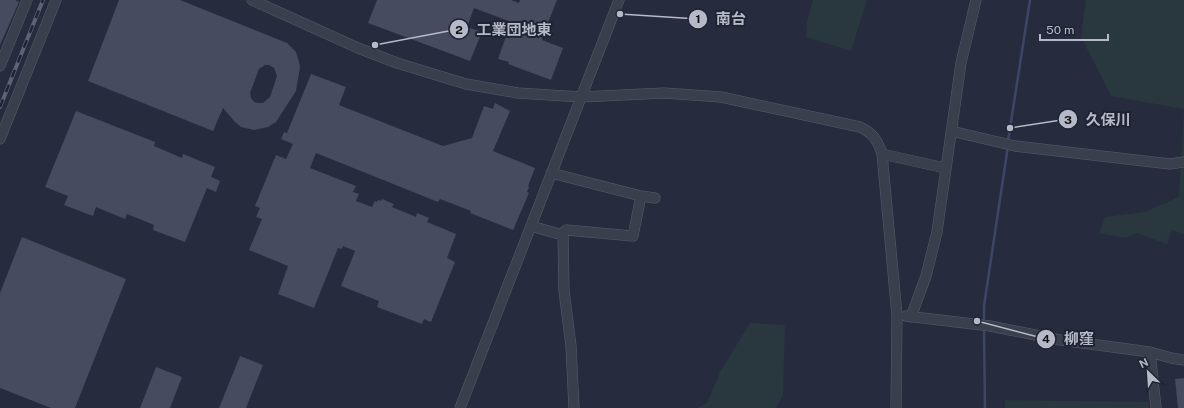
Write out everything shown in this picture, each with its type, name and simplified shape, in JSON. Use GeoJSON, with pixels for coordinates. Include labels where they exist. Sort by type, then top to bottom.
{"type":"FeatureCollection","features":[{"type":"Feature","properties":{"kind":"street"},"geometry":{"type":"LineString","coordinates":[[0,66],[27,0]]}},
{"type":"Feature","properties":{"kind":"street"},"geometry":{"type":"LineString","coordinates":[[0,139],[56,0]]}},
{"type":"Feature","properties":{"kind":"street"},"geometry":{"type":"LineString","coordinates":[[252,0],[358,48],[398,63],[492,90],[581,97],[664,93],[721,98],[860,127],[869,131],[876,138],[882,154],[897,315],[896,408]]}},
{"type":"Feature","properties":{"kind":"street"},"geometry":{"type":"LineString","coordinates":[[460,408],[531,226],[550,173],[619,0]]}},
{"type":"Feature","properties":{"kind":"street"},"geometry":{"type":"LineString","coordinates":[[911,317],[926,276],[936,232],[961,63],[976,0]]}},
{"type":"Feature","properties":{"kind":"street"},"geometry":{"type":"LineString","coordinates":[[950,131],[1015,146],[1170,164],[1184,162]]}},
{"type":"Feature","properties":{"kind":"street"},"geometry":{"type":"LineString","coordinates":[[882,154],[945,168]]}},
{"type":"Feature","properties":{"kind":"street"},"geometry":{"type":"LineString","coordinates":[[550,173],[641,196],[655,198]]}},
{"type":"Feature","properties":{"kind":"street"},"geometry":{"type":"LineString","coordinates":[[531,226],[559,234],[566,230],[633,236],[641,196]]}},
{"type":"Feature","properties":{"kind":"street"},"geometry":{"type":"LineString","coordinates":[[563,233],[564,291],[571,346],[574,408]]}},
{"type":"Feature","properties":{"kind":"street"},"geometry":{"type":"LineString","coordinates":[[897,315],[990,326],[1060,340],[1150,352],[1184,360]]}},
{"type":"Feature","properties":{"kind":"street"},"geometry":{"type":"LineString","coordinates":[[1150,352],[1156,408]]}},
{"type":"Feature","properties":{"kind":"shaded area"},"geometry":{"type":"Polygon","coordinates":[[[813,0],[867,0],[851,51],[806,37],[807,21],[813,0]]]}},
{"type":"Feature","properties":{"kind":"shaded area"},"geometry":{"type":"Polygon","coordinates":[[[1086,0],[1184,0],[1184,109],[1111,96],[1081,37],[1086,0]]]}},
{"type":"Feature","properties":{"kind":"shaded area"},"geometry":{"type":"Polygon","coordinates":[[[1184,109],[1184,234],[1172,230],[1167,244],[1137,233],[1126,238],[1099,233],[1105,217],[1145,212],[1179,197],[1184,109]]]}},
{"type":"Feature","properties":{"kind":"shaded area"},"geometry":{"type":"Polygon","coordinates":[[[750,323],[785,325],[783,396],[776,408],[697,408],[707,403],[720,372],[750,323]]]}},
{"type":"Feature","properties":{"kind":"shaded area"},"geometry":{"type":"Polygon","coordinates":[[[1005,400],[1149,402],[1149,408],[1005,408],[1005,400]]]}},
{"type":"Feature","properties":{"kind":"building"},"geometry":{"type":"Polygon","coordinates":[[[0,0],[15,0],[19,2],[0,45],[0,0]]]}},
{"type":"Feature","properties":{"kind":"building"},"geometry":{"type":"Polygon","coordinates":[[[119,0],[180,0],[287,43],[296,52],[300,67],[296,91],[276,122],[268,127],[254,130],[241,127],[223,108],[213,131],[88,81],[119,0]],[[265,65],[259,69],[250,93],[254,102],[263,103],[270,97],[277,76],[274,68],[269,65],[265,65]]]}},
{"type":"Feature","properties":{"kind":"building"},"geometry":{"type":"Polygon","coordinates":[[[377,0],[511,0],[519,3],[520,0],[557,0],[542,40],[563,48],[551,80],[508,64],[509,62],[498,59],[511,22],[474,8],[467,27],[482,32],[470,61],[368,23],[377,0]]]}},
{"type":"Feature","properties":{"kind":"building"},"geometry":{"type":"Polygon","coordinates":[[[311,74],[346,87],[339,105],[443,146],[472,138],[484,106],[493,109],[495,103],[510,111],[493,151],[535,168],[528,186],[527,192],[529,193],[513,230],[470,213],[471,211],[440,199],[438,202],[316,153],[310,168],[356,186],[353,192],[359,194],[356,201],[372,207],[375,201],[381,201],[382,199],[394,204],[392,207],[416,217],[417,213],[429,218],[427,222],[456,234],[447,258],[455,262],[431,322],[424,319],[422,324],[377,307],[379,301],[341,286],[355,251],[343,246],[342,249],[338,248],[314,308],[278,294],[288,266],[249,250],[262,219],[256,217],[260,208],[255,206],[276,155],[286,159],[293,144],[281,139],[284,132],[287,133],[311,74]]]}},
{"type":"Feature","properties":{"kind":"building"},"geometry":{"type":"Polygon","coordinates":[[[76,111],[155,142],[154,146],[182,158],[183,154],[215,167],[211,177],[220,181],[216,192],[207,188],[185,242],[153,230],[154,225],[127,214],[125,219],[96,207],[93,216],[64,205],[68,196],[45,187],[76,111]]]}},
{"type":"Feature","properties":{"kind":"building"},"geometry":{"type":"Polygon","coordinates":[[[22,237],[126,279],[75,408],[51,408],[0,388],[0,293],[22,237]]]}},
{"type":"Feature","properties":{"kind":"building"},"geometry":{"type":"Polygon","coordinates":[[[240,356],[263,365],[246,408],[219,408],[240,356]]]}},
{"type":"Feature","properties":{"kind":"building"},"geometry":{"type":"Polygon","coordinates":[[[156,367],[182,377],[170,408],[140,408],[156,367]]]}},
{"type":"Feature","properties":{"kind":"building"},"geometry":{"type":"Polygon","coordinates":[[[1184,378],[1184,408],[1178,408],[1175,379],[1184,378]]]}},
{"type":"Feature","properties":{"kind":"waterway"},"geometry":{"type":"LineString","coordinates":[[1008,141],[1030,0]]}},
{"type":"Feature","properties":{"kind":"waterway"},"geometry":{"type":"LineString","coordinates":[[984,324],[984,306],[1008,146]]}},
{"type":"Feature","properties":{"kind":"waterway"},"geometry":{"type":"LineString","coordinates":[[984,329],[985,408]]}},
{"type":"Feature","properties":{"kind":"railway"},"geometry":{"type":"LineString","coordinates":[[0,107],[43,0]]}},
{"type":"Feature","properties":{"kind":"place","name":"南台"},"geometry":{"type":"Point","coordinates":[620,14]}},
{"type":"Feature","properties":{"kind":"place","name":"工業団地東"},"geometry":{"type":"Point","coordinates":[375,45]}},
{"type":"Feature","properties":{"kind":"place","name":"久保川"},"geometry":{"type":"Point","coordinates":[1010,128]}},
{"type":"Feature","properties":{"kind":"place","name":"柳窪"},"geometry":{"type":"Point","coordinates":[977,321]}}]}
